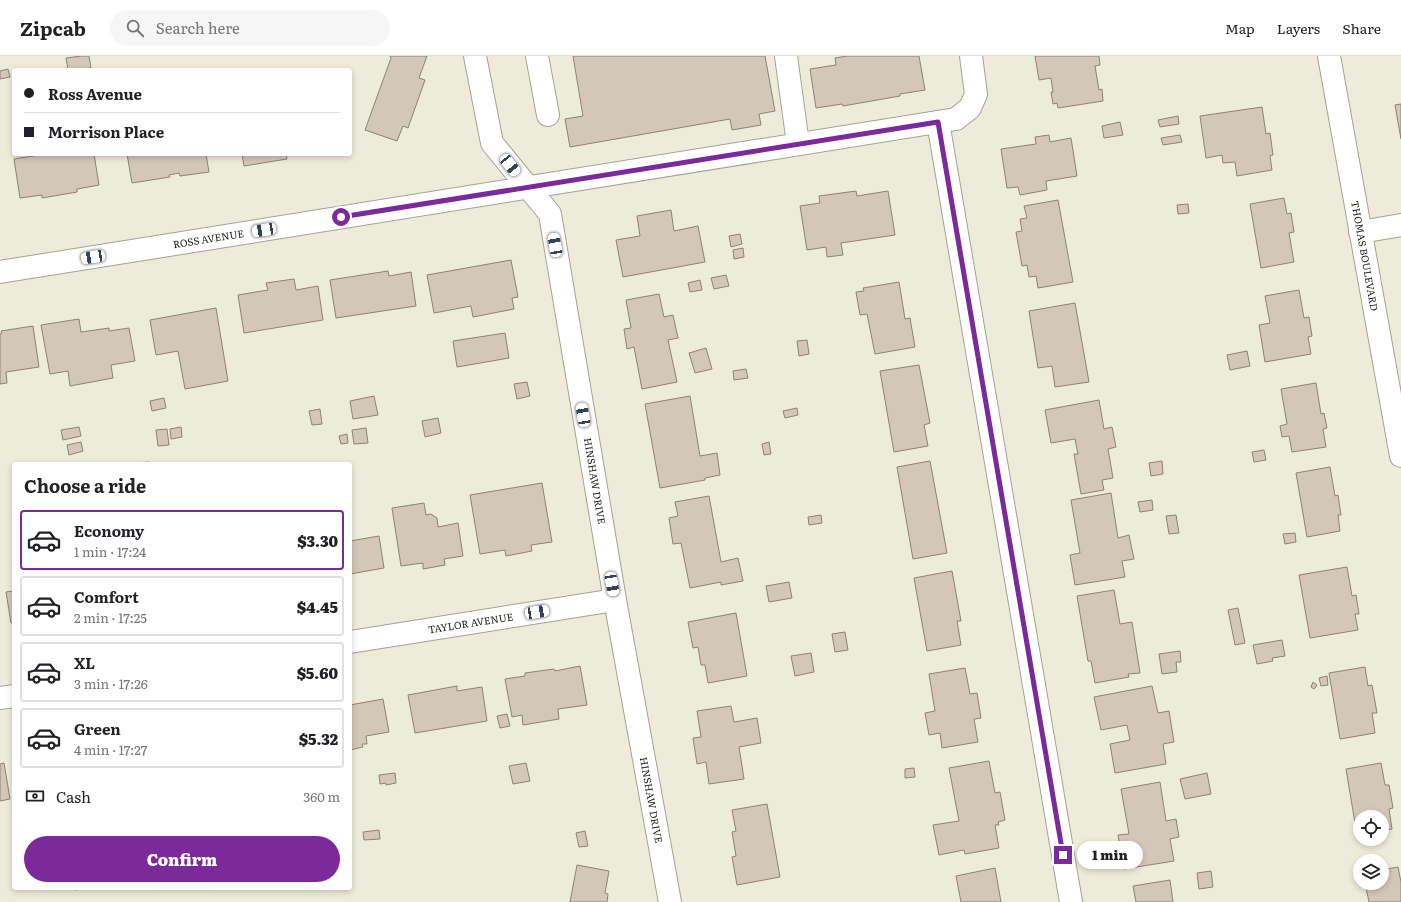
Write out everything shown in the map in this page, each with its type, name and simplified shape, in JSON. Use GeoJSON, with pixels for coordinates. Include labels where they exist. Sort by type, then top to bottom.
{"type":"FeatureCollection","features":[{"type":"Feature","properties":{"kind":"street","name":"HINSHAW DRIVE"},"geometry":{"type":"LineString","coordinates":[[475,56],[492,143],[550,214],[615,600],[670,902]]}},
{"type":"Feature","properties":{"kind":"street"},"geometry":{"type":"LineString","coordinates":[[537,56],[548,115]]}},
{"type":"Feature","properties":{"kind":"street"},"geometry":{"type":"LineString","coordinates":[[786,56],[798,144]]}},
{"type":"Feature","properties":{"kind":"street","name":"ROSS AVENUE"},"geometry":{"type":"LineString","coordinates":[[0,272],[956,119],[970,108],[976,94],[975,77],[971,56]]}},
{"type":"Feature","properties":{"kind":"street","name":"THOMAS BOULEVARD"},"geometry":{"type":"LineString","coordinates":[[1329,56],[1401,456]]}},
{"type":"Feature","properties":{"kind":"street"},"geometry":{"type":"LineString","coordinates":[[938,122],[1071,902]]}},
{"type":"Feature","properties":{"kind":"street"},"geometry":{"type":"LineString","coordinates":[[1360,232],[1401,225]]}},
{"type":"Feature","properties":{"kind":"street","name":"TAYLOR AVENUE"},"geometry":{"type":"LineString","coordinates":[[352,642],[615,600]]}},
{"type":"Feature","properties":{"kind":"street"},"geometry":{"type":"LineString","coordinates":[[0,698],[12,696]]}},
{"type":"Feature","properties":{"kind":"building"},"geometry":{"type":"Polygon","coordinates":[[[89,56],[91,68],[68,68],[66,58],[89,56]]]}},
{"type":"Feature","properties":{"kind":"building"},"geometry":{"type":"Polygon","coordinates":[[[390,56],[427,56],[419,78],[425,80],[408,128],[403,126],[397,141],[365,130],[391,58],[390,56]]]}},
{"type":"Feature","properties":{"kind":"building"},"geometry":{"type":"Polygon","coordinates":[[[573,56],[765,56],[775,111],[759,114],[761,125],[732,130],[730,119],[570,147],[565,119],[583,116],[573,56]]]}},
{"type":"Feature","properties":{"kind":"building"},"geometry":{"type":"Polygon","coordinates":[[[847,56],[919,56],[925,90],[843,106],[842,104],[816,108],[810,69],[836,65],[835,58],[847,56]]]}},
{"type":"Feature","properties":{"kind":"building"},"geometry":{"type":"Polygon","coordinates":[[[1035,56],[1099,56],[1100,65],[1095,66],[1099,90],[1102,89],[1103,101],[1058,108],[1057,103],[1053,104],[1051,78],[1039,80],[1035,56]]]}},
{"type":"Feature","properties":{"kind":"building"},"geometry":{"type":"Polygon","coordinates":[[[8,69],[10,77],[0,79],[0,71],[8,69]]]}},
{"type":"Feature","properties":{"kind":"building"},"geometry":{"type":"Polygon","coordinates":[[[1401,104],[1401,139],[1395,105],[1401,104]]]}},
{"type":"Feature","properties":{"kind":"building"},"geometry":{"type":"Polygon","coordinates":[[[1262,107],[1266,134],[1270,133],[1273,155],[1270,156],[1272,170],[1237,176],[1235,162],[1223,163],[1222,155],[1206,158],[1200,116],[1262,107]]]}},
{"type":"Feature","properties":{"kind":"building"},"geometry":{"type":"Polygon","coordinates":[[[1178,116],[1179,124],[1160,127],[1158,120],[1178,116]]]}},
{"type":"Feature","properties":{"kind":"building"},"geometry":{"type":"Polygon","coordinates":[[[1120,122],[1123,135],[1104,138],[1102,126],[1120,122]]]}},
{"type":"Feature","properties":{"kind":"building"},"geometry":{"type":"Polygon","coordinates":[[[1049,135],[1050,142],[1071,138],[1077,176],[1046,181],[1047,190],[1020,195],[1018,187],[1007,188],[1001,149],[1036,144],[1035,137],[1049,135]]]}},
{"type":"Feature","properties":{"kind":"building"},"geometry":{"type":"Polygon","coordinates":[[[1180,135],[1182,142],[1163,145],[1161,138],[1180,135]]]}},
{"type":"Feature","properties":{"kind":"building"},"geometry":{"type":"Polygon","coordinates":[[[33,156],[94,156],[99,185],[77,189],[77,192],[42,198],[42,195],[20,198],[14,159],[33,156]]]}},
{"type":"Feature","properties":{"kind":"building"},"geometry":{"type":"Polygon","coordinates":[[[127,156],[206,156],[209,172],[180,176],[179,173],[169,175],[170,177],[132,183],[127,156]]]}},
{"type":"Feature","properties":{"kind":"building"},"geometry":{"type":"Polygon","coordinates":[[[242,156],[286,156],[287,159],[244,166],[242,156]]]}},
{"type":"Feature","properties":{"kind":"building"},"geometry":{"type":"Polygon","coordinates":[[[856,191],[857,196],[888,191],[895,235],[841,243],[843,255],[827,257],[826,247],[807,250],[800,206],[820,203],[819,196],[856,191]]]}},
{"type":"Feature","properties":{"kind":"building"},"geometry":{"type":"Polygon","coordinates":[[[1284,198],[1287,214],[1291,213],[1294,232],[1289,233],[1294,262],[1261,268],[1250,204],[1284,198]]]}},
{"type":"Feature","properties":{"kind":"building"},"geometry":{"type":"Polygon","coordinates":[[[1058,200],[1073,282],[1038,288],[1036,276],[1029,277],[1027,265],[1022,266],[1016,232],[1022,231],[1020,219],[1027,218],[1024,206],[1058,200]]]}},
{"type":"Feature","properties":{"kind":"building"},"geometry":{"type":"Polygon","coordinates":[[[1188,204],[1189,213],[1178,214],[1177,205],[1188,204]]]}},
{"type":"Feature","properties":{"kind":"building"},"geometry":{"type":"Polygon","coordinates":[[[671,210],[674,231],[698,226],[705,262],[623,277],[616,240],[640,236],[637,216],[671,210]]]}},
{"type":"Feature","properties":{"kind":"building"},"geometry":{"type":"Polygon","coordinates":[[[740,234],[742,244],[731,247],[729,236],[740,234]]]}},
{"type":"Feature","properties":{"kind":"building"},"geometry":{"type":"Polygon","coordinates":[[[743,248],[744,257],[734,259],[733,250],[743,248]]]}},
{"type":"Feature","properties":{"kind":"building"},"geometry":{"type":"Polygon","coordinates":[[[511,260],[518,297],[512,298],[514,309],[473,317],[471,306],[434,313],[427,275],[511,260]]]}},
{"type":"Feature","properties":{"kind":"building"},"geometry":{"type":"Polygon","coordinates":[[[388,271],[389,276],[411,272],[416,306],[336,318],[330,280],[388,271]]]}},
{"type":"Feature","properties":{"kind":"building"},"geometry":{"type":"Polygon","coordinates":[[[726,275],[729,286],[714,289],[711,278],[726,275]]]}},
{"type":"Feature","properties":{"kind":"building"},"geometry":{"type":"Polygon","coordinates":[[[294,279],[296,290],[318,286],[323,320],[244,333],[238,295],[268,290],[266,283],[294,279]]]}},
{"type":"Feature","properties":{"kind":"building"},"geometry":{"type":"Polygon","coordinates":[[[700,280],[702,290],[690,292],[688,283],[700,280]]]}},
{"type":"Feature","properties":{"kind":"building"},"geometry":{"type":"Polygon","coordinates":[[[899,282],[905,319],[910,318],[915,347],[875,354],[867,314],[860,315],[856,292],[864,291],[863,288],[899,282]]]}},
{"type":"Feature","properties":{"kind":"building"},"geometry":{"type":"Polygon","coordinates":[[[1299,290],[1304,318],[1309,317],[1312,336],[1308,337],[1311,354],[1265,362],[1259,325],[1270,323],[1265,296],[1299,290]]]}},
{"type":"Feature","properties":{"kind":"building"},"geometry":{"type":"Polygon","coordinates":[[[659,294],[664,317],[673,315],[678,338],[668,340],[677,382],[642,389],[634,347],[627,349],[624,329],[631,328],[626,300],[659,294]]]}},
{"type":"Feature","properties":{"kind":"building"},"geometry":{"type":"Polygon","coordinates":[[[1075,303],[1089,382],[1055,387],[1052,366],[1038,368],[1029,311],[1075,303]]]}},
{"type":"Feature","properties":{"kind":"building"},"geometry":{"type":"Polygon","coordinates":[[[216,308],[228,381],[185,389],[178,351],[156,355],[150,320],[216,308]]]}},
{"type":"Feature","properties":{"kind":"building"},"geometry":{"type":"Polygon","coordinates":[[[79,319],[81,332],[109,328],[109,331],[129,328],[135,361],[111,365],[113,378],[70,386],[68,371],[50,374],[41,325],[79,319]]]}},
{"type":"Feature","properties":{"kind":"building"},"geometry":{"type":"Polygon","coordinates":[[[33,326],[39,367],[6,372],[7,383],[0,384],[1,331],[33,326]]]}},
{"type":"Feature","properties":{"kind":"building"},"geometry":{"type":"Polygon","coordinates":[[[505,333],[509,358],[457,367],[453,341],[505,333]]]}},
{"type":"Feature","properties":{"kind":"building"},"geometry":{"type":"Polygon","coordinates":[[[807,340],[809,354],[799,356],[797,341],[807,340]]]}},
{"type":"Feature","properties":{"kind":"building"},"geometry":{"type":"Polygon","coordinates":[[[706,348],[712,369],[695,373],[689,353],[706,348]]]}},
{"type":"Feature","properties":{"kind":"building"},"geometry":{"type":"Polygon","coordinates":[[[1247,351],[1250,366],[1230,370],[1227,355],[1247,351]]]}},
{"type":"Feature","properties":{"kind":"building"},"geometry":{"type":"Polygon","coordinates":[[[919,365],[930,423],[924,425],[928,446],[894,452],[880,371],[919,365]]]}},
{"type":"Feature","properties":{"kind":"building"},"geometry":{"type":"Polygon","coordinates":[[[746,369],[748,378],[734,380],[733,371],[746,369]]]}},
{"type":"Feature","properties":{"kind":"building"},"geometry":{"type":"Polygon","coordinates":[[[527,382],[530,396],[517,399],[514,384],[527,382]]]}},
{"type":"Feature","properties":{"kind":"building"},"geometry":{"type":"Polygon","coordinates":[[[1316,383],[1321,414],[1324,413],[1327,428],[1323,429],[1326,447],[1292,452],[1289,436],[1282,437],[1280,426],[1287,424],[1281,389],[1316,383]]]}},
{"type":"Feature","properties":{"kind":"building"},"geometry":{"type":"Polygon","coordinates":[[[374,396],[378,415],[353,419],[350,401],[374,396]]]}},
{"type":"Feature","properties":{"kind":"building"},"geometry":{"type":"Polygon","coordinates":[[[690,396],[700,456],[717,453],[720,475],[705,478],[705,480],[660,488],[645,404],[690,396]]]}},
{"type":"Feature","properties":{"kind":"building"},"geometry":{"type":"Polygon","coordinates":[[[164,398],[166,408],[152,411],[150,401],[164,398]]]}},
{"type":"Feature","properties":{"kind":"building"},"geometry":{"type":"Polygon","coordinates":[[[1099,400],[1104,429],[1112,427],[1116,447],[1108,449],[1113,478],[1102,480],[1104,490],[1081,494],[1074,454],[1078,454],[1075,439],[1051,443],[1045,410],[1099,400]]]}},
{"type":"Feature","properties":{"kind":"building"},"geometry":{"type":"Polygon","coordinates":[[[797,408],[798,415],[785,418],[783,411],[797,408]]]}},
{"type":"Feature","properties":{"kind":"building"},"geometry":{"type":"Polygon","coordinates":[[[320,409],[322,424],[312,425],[309,411],[320,409]]]}},
{"type":"Feature","properties":{"kind":"building"},"geometry":{"type":"Polygon","coordinates":[[[438,418],[441,433],[425,437],[422,421],[438,418]]]}},
{"type":"Feature","properties":{"kind":"building"},"geometry":{"type":"Polygon","coordinates":[[[79,427],[81,436],[63,440],[61,430],[79,427]]]}},
{"type":"Feature","properties":{"kind":"building"},"geometry":{"type":"Polygon","coordinates":[[[181,427],[182,437],[171,439],[170,429],[181,427]]]}},
{"type":"Feature","properties":{"kind":"building"},"geometry":{"type":"Polygon","coordinates":[[[366,428],[368,443],[354,444],[352,430],[366,428]]]}},
{"type":"Feature","properties":{"kind":"building"},"geometry":{"type":"Polygon","coordinates":[[[167,429],[169,445],[158,446],[156,430],[167,429]]]}},
{"type":"Feature","properties":{"kind":"building"},"geometry":{"type":"Polygon","coordinates":[[[347,434],[348,443],[341,444],[339,436],[347,434]]]}},
{"type":"Feature","properties":{"kind":"building"},"geometry":{"type":"Polygon","coordinates":[[[81,442],[83,451],[69,455],[67,445],[81,442]]]}},
{"type":"Feature","properties":{"kind":"building"},"geometry":{"type":"Polygon","coordinates":[[[769,442],[771,454],[764,455],[762,444],[769,442]]]}},
{"type":"Feature","properties":{"kind":"building"},"geometry":{"type":"Polygon","coordinates":[[[1264,450],[1266,460],[1254,462],[1252,452],[1264,450]]]}},
{"type":"Feature","properties":{"kind":"building"},"geometry":{"type":"Polygon","coordinates":[[[930,461],[947,553],[913,559],[897,467],[930,461]]]}},
{"type":"Feature","properties":{"kind":"building"},"geometry":{"type":"Polygon","coordinates":[[[1162,461],[1163,474],[1151,476],[1149,463],[1162,461]]]}},
{"type":"Feature","properties":{"kind":"building"},"geometry":{"type":"Polygon","coordinates":[[[1330,467],[1335,496],[1338,495],[1341,515],[1338,515],[1340,531],[1307,537],[1296,473],[1330,467]]]}},
{"type":"Feature","properties":{"kind":"building"},"geometry":{"type":"Polygon","coordinates":[[[542,483],[552,542],[531,545],[532,551],[506,556],[505,550],[480,554],[470,495],[542,483]]]}},
{"type":"Feature","properties":{"kind":"building"},"geometry":{"type":"Polygon","coordinates":[[[1111,493],[1118,538],[1129,535],[1134,559],[1122,561],[1125,577],[1075,585],[1070,555],[1080,553],[1071,500],[1111,493]]]}},
{"type":"Feature","properties":{"kind":"building"},"geometry":{"type":"Polygon","coordinates":[[[709,496],[721,562],[738,558],[743,581],[721,585],[721,582],[690,588],[681,543],[673,544],[669,518],[678,516],[675,502],[709,496]]]}},
{"type":"Feature","properties":{"kind":"building"},"geometry":{"type":"Polygon","coordinates":[[[1152,500],[1153,510],[1140,512],[1138,502],[1152,500]]]}},
{"type":"Feature","properties":{"kind":"building"},"geometry":{"type":"Polygon","coordinates":[[[424,503],[426,515],[431,514],[437,518],[438,527],[458,523],[463,556],[444,559],[445,565],[423,569],[423,563],[401,566],[392,508],[424,503]]]}},
{"type":"Feature","properties":{"kind":"building"},"geometry":{"type":"Polygon","coordinates":[[[821,515],[822,523],[809,525],[808,517],[821,515]]]}},
{"type":"Feature","properties":{"kind":"building"},"geometry":{"type":"Polygon","coordinates":[[[1176,515],[1179,533],[1169,534],[1166,516],[1176,515]]]}},
{"type":"Feature","properties":{"kind":"building"},"geometry":{"type":"Polygon","coordinates":[[[1295,533],[1296,542],[1285,544],[1283,534],[1295,533]]]}},
{"type":"Feature","properties":{"kind":"building"},"geometry":{"type":"Polygon","coordinates":[[[379,536],[384,568],[352,574],[352,541],[379,536]]]}},
{"type":"Feature","properties":{"kind":"building"},"geometry":{"type":"Polygon","coordinates":[[[1347,567],[1352,596],[1356,595],[1359,614],[1355,614],[1358,630],[1310,638],[1299,575],[1347,567]]]}},
{"type":"Feature","properties":{"kind":"building"},"geometry":{"type":"Polygon","coordinates":[[[952,571],[961,621],[957,621],[961,645],[927,651],[914,578],[952,571]]]}},
{"type":"Feature","properties":{"kind":"building"},"geometry":{"type":"Polygon","coordinates":[[[789,582],[792,598],[769,602],[766,586],[789,582]]]}},
{"type":"Feature","properties":{"kind":"building"},"geometry":{"type":"Polygon","coordinates":[[[1114,590],[1120,624],[1132,622],[1140,673],[1128,674],[1129,677],[1095,683],[1091,661],[1088,661],[1077,596],[1114,590]]]}},
{"type":"Feature","properties":{"kind":"building"},"geometry":{"type":"Polygon","coordinates":[[[12,591],[11,623],[6,592],[12,591]]]}},
{"type":"Feature","properties":{"kind":"building"},"geometry":{"type":"Polygon","coordinates":[[[1238,608],[1245,643],[1235,645],[1228,610],[1238,608]]]}},
{"type":"Feature","properties":{"kind":"building"},"geometry":{"type":"Polygon","coordinates":[[[736,613],[747,676],[708,683],[705,665],[701,665],[698,647],[693,648],[688,622],[736,613]]]}},
{"type":"Feature","properties":{"kind":"building"},"geometry":{"type":"Polygon","coordinates":[[[845,632],[848,650],[835,652],[832,634],[845,632]]]}},
{"type":"Feature","properties":{"kind":"building"},"geometry":{"type":"Polygon","coordinates":[[[1282,640],[1285,656],[1272,658],[1273,661],[1257,664],[1253,645],[1282,640]]]}},
{"type":"Feature","properties":{"kind":"building"},"geometry":{"type":"Polygon","coordinates":[[[1180,651],[1181,662],[1176,662],[1177,672],[1162,674],[1159,654],[1180,651]]]}},
{"type":"Feature","properties":{"kind":"building"},"geometry":{"type":"Polygon","coordinates":[[[811,653],[814,672],[795,676],[791,656],[811,653]]]}},
{"type":"Feature","properties":{"kind":"building"},"geometry":{"type":"Polygon","coordinates":[[[580,666],[587,705],[558,709],[559,719],[523,725],[522,715],[512,717],[505,679],[525,676],[525,673],[554,669],[555,671],[580,666]]]}},
{"type":"Feature","properties":{"kind":"building"},"geometry":{"type":"Polygon","coordinates":[[[1365,667],[1368,686],[1372,685],[1377,713],[1372,713],[1375,733],[1340,739],[1329,673],[1365,667]]]}},
{"type":"Feature","properties":{"kind":"building"},"geometry":{"type":"Polygon","coordinates":[[[965,668],[970,694],[977,693],[981,718],[974,719],[978,742],[942,748],[940,733],[929,735],[925,713],[935,711],[929,674],[965,668]]]}},
{"type":"Feature","properties":{"kind":"building"},"geometry":{"type":"Polygon","coordinates":[[[1327,676],[1328,685],[1321,686],[1319,678],[1327,676]]]}},
{"type":"Feature","properties":{"kind":"building"},"geometry":{"type":"Polygon","coordinates":[[[1313,682],[1317,685],[1314,689],[1311,687],[1313,682]]]}},
{"type":"Feature","properties":{"kind":"building"},"geometry":{"type":"Polygon","coordinates":[[[457,686],[457,691],[482,687],[487,721],[415,733],[408,695],[457,686]]]}},
{"type":"Feature","properties":{"kind":"building"},"geometry":{"type":"Polygon","coordinates":[[[1152,686],[1158,713],[1169,711],[1174,742],[1163,744],[1166,764],[1115,773],[1110,744],[1130,740],[1127,725],[1101,730],[1094,697],[1152,686]]]}},
{"type":"Feature","properties":{"kind":"building"},"geometry":{"type":"Polygon","coordinates":[[[383,699],[389,732],[366,736],[367,744],[362,744],[363,747],[352,750],[352,705],[383,699]]]}},
{"type":"Feature","properties":{"kind":"building"},"geometry":{"type":"Polygon","coordinates":[[[731,706],[734,722],[757,718],[761,743],[739,747],[744,779],[709,784],[706,762],[697,764],[693,738],[701,737],[697,711],[731,706]]]}},
{"type":"Feature","properties":{"kind":"building"},"geometry":{"type":"Polygon","coordinates":[[[507,714],[510,726],[500,728],[497,716],[507,714]]]}},
{"type":"Feature","properties":{"kind":"building"},"geometry":{"type":"Polygon","coordinates":[[[989,761],[995,793],[1000,792],[1005,820],[998,822],[999,825],[995,825],[999,848],[965,854],[964,850],[939,855],[933,825],[959,821],[949,768],[989,761]]]}},
{"type":"Feature","properties":{"kind":"building"},"geometry":{"type":"Polygon","coordinates":[[[4,763],[10,799],[0,801],[0,764],[4,763]]]}},
{"type":"Feature","properties":{"kind":"building"},"geometry":{"type":"Polygon","coordinates":[[[526,763],[530,781],[513,784],[509,766],[526,763]]]}},
{"type":"Feature","properties":{"kind":"building"},"geometry":{"type":"Polygon","coordinates":[[[1381,763],[1385,785],[1389,785],[1393,808],[1389,809],[1392,829],[1389,830],[1389,810],[1353,811],[1346,769],[1381,763]]]}},
{"type":"Feature","properties":{"kind":"building"},"geometry":{"type":"Polygon","coordinates":[[[914,768],[915,777],[905,778],[905,769],[914,768]]]}},
{"type":"Feature","properties":{"kind":"building"},"geometry":{"type":"Polygon","coordinates":[[[395,773],[396,783],[386,785],[386,783],[380,784],[379,775],[395,773]]]}},
{"type":"Feature","properties":{"kind":"building"},"geometry":{"type":"Polygon","coordinates":[[[1207,773],[1211,794],[1185,799],[1180,779],[1207,773]]]}},
{"type":"Feature","properties":{"kind":"building"},"geometry":{"type":"Polygon","coordinates":[[[1160,782],[1166,821],[1176,819],[1179,837],[1170,839],[1174,861],[1124,869],[1118,835],[1129,834],[1121,789],[1160,782]]]}},
{"type":"Feature","properties":{"kind":"building"},"geometry":{"type":"Polygon","coordinates":[[[767,804],[780,877],[737,885],[732,857],[736,856],[732,832],[736,831],[732,810],[767,804]]]}},
{"type":"Feature","properties":{"kind":"building"},"geometry":{"type":"Polygon","coordinates":[[[379,830],[380,839],[364,840],[363,832],[379,830]]]}},
{"type":"Feature","properties":{"kind":"building"},"geometry":{"type":"Polygon","coordinates":[[[585,831],[588,846],[579,847],[576,833],[585,831]]]}},
{"type":"Feature","properties":{"kind":"building"},"geometry":{"type":"Polygon","coordinates":[[[577,865],[609,871],[605,893],[608,894],[607,902],[570,902],[577,865]]]}},
{"type":"Feature","properties":{"kind":"building"},"geometry":{"type":"Polygon","coordinates":[[[1398,867],[1401,882],[1401,902],[1369,902],[1366,890],[1389,890],[1389,869],[1398,867]]]}},
{"type":"Feature","properties":{"kind":"building"},"geometry":{"type":"Polygon","coordinates":[[[995,868],[1001,902],[961,902],[956,876],[995,868]]]}},
{"type":"Feature","properties":{"kind":"building"},"geometry":{"type":"Polygon","coordinates":[[[1211,871],[1213,887],[1199,889],[1197,873],[1211,871]]]}},
{"type":"Feature","properties":{"kind":"building"},"geometry":{"type":"Polygon","coordinates":[[[1170,880],[1173,902],[1136,902],[1133,886],[1170,880]]]}},
{"type":"Feature","properties":{"kind":"route"},"geometry":{"type":"LineString","coordinates":[[341,217],[938,122],[1063,855]]}}]}
